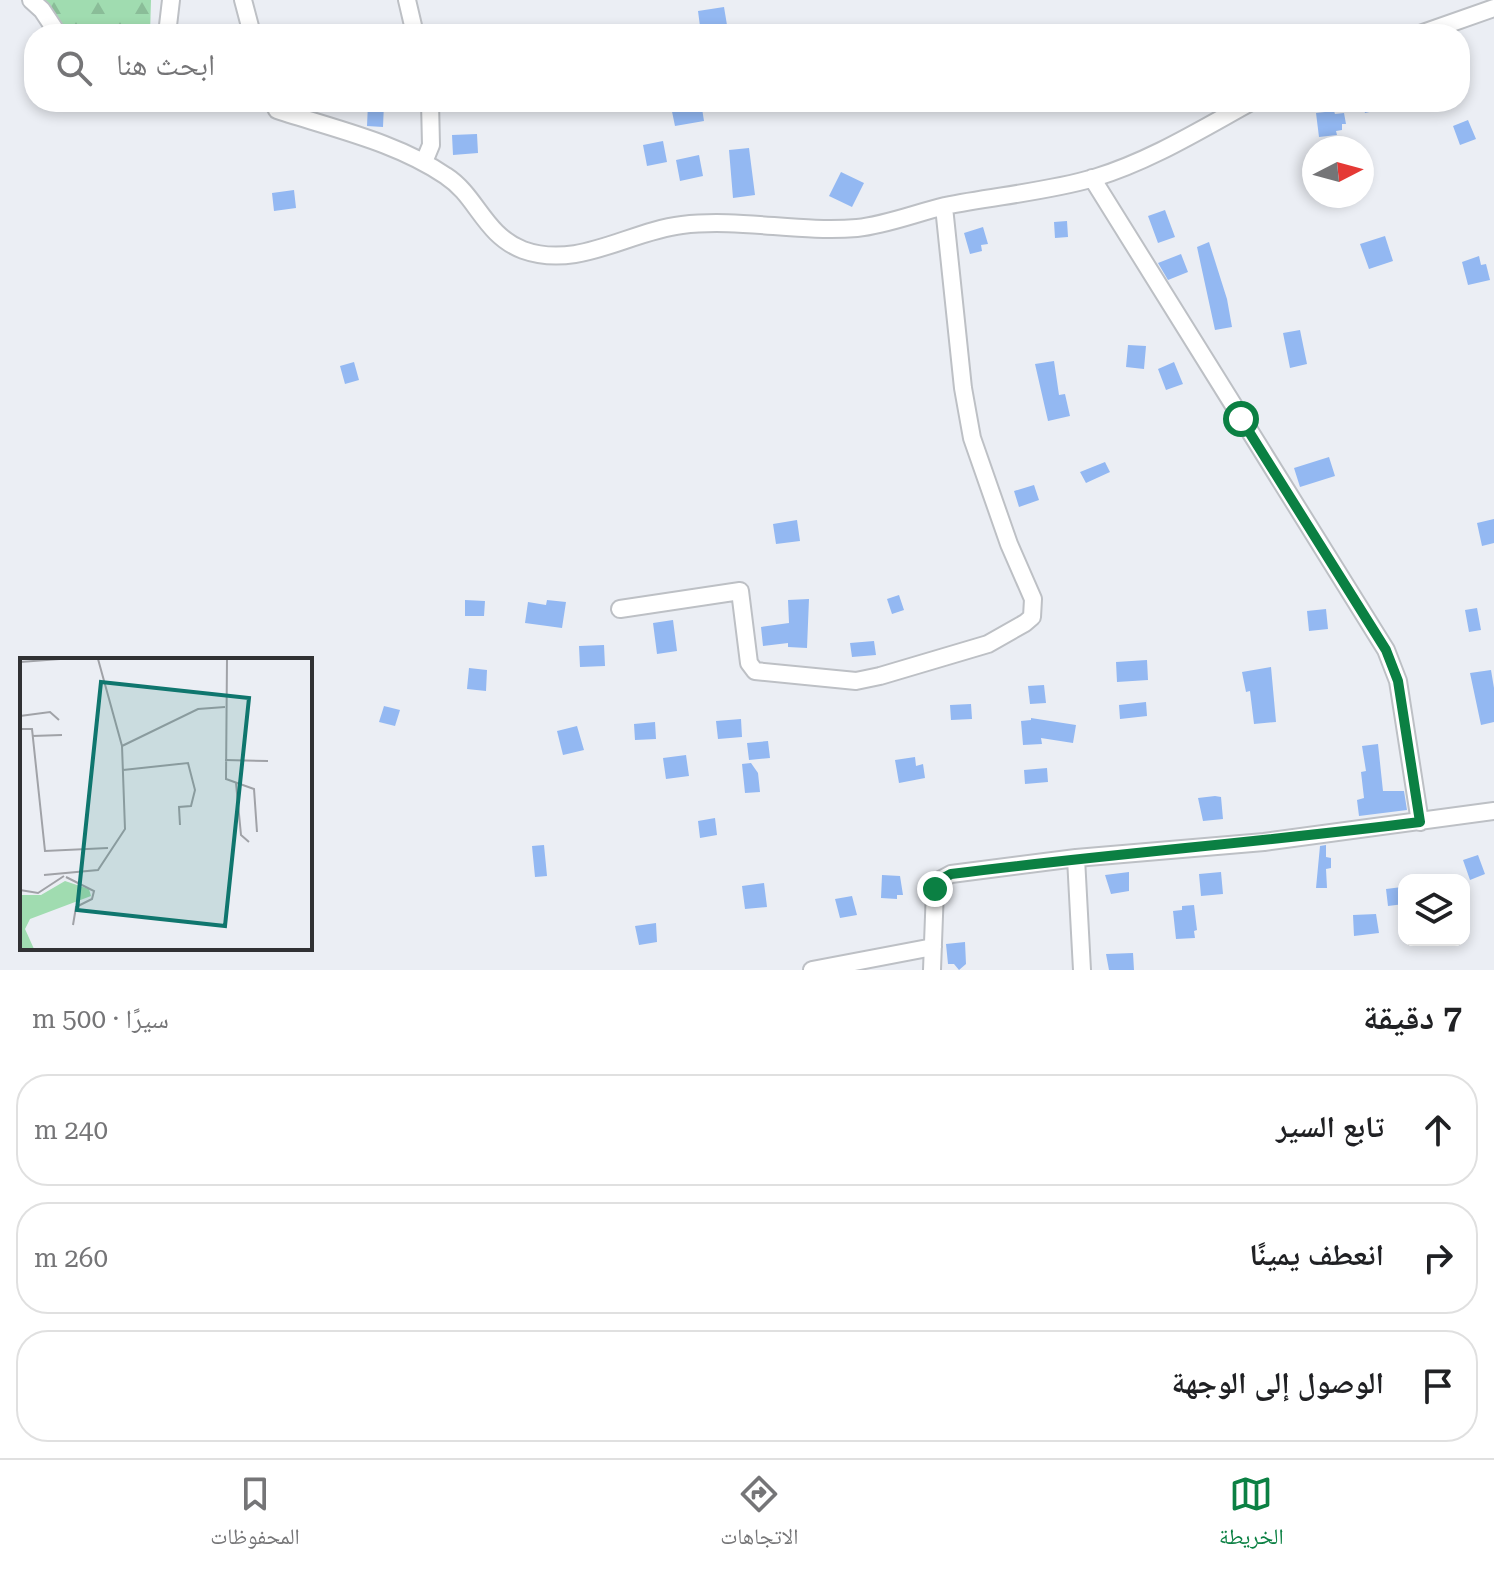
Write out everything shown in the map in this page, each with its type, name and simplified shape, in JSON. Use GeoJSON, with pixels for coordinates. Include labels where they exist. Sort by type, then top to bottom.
{"type":"FeatureCollection","features":[{"type":"Feature","properties":{"kind":"street"},"geometry":{"type":"LineString","coordinates":[[31,0],[51,24]]}},
{"type":"Feature","properties":{"kind":"street"},"geometry":{"type":"LineString","coordinates":[[168,24],[171,0]]}},
{"type":"Feature","properties":{"kind":"street"},"geometry":{"type":"LineString","coordinates":[[243,0],[249,24]]}},
{"type":"Feature","properties":{"kind":"street"},"geometry":{"type":"LineString","coordinates":[[407,0],[413,24]]}},
{"type":"Feature","properties":{"kind":"street"},"geometry":{"type":"LineString","coordinates":[[1448,24],[1494,8]]}},
{"type":"Feature","properties":{"kind":"street"},"geometry":{"type":"LineString","coordinates":[[283,112],[362,137],[424,162],[466,192],[478,213],[500,238],[524,250],[558,256],[594,251],[680,225],[759,223],[841,229],[861,227],[1092,178],[1148,158],[1233,112]]}},
{"type":"Feature","properties":{"kind":"street"},"geometry":{"type":"LineString","coordinates":[[424,162],[431,145],[430,112]]}},
{"type":"Feature","properties":{"kind":"street"},"geometry":{"type":"LineString","coordinates":[[1092,178],[1386,650],[1398,681],[1420,822]]}},
{"type":"Feature","properties":{"kind":"street"},"geometry":{"type":"LineString","coordinates":[[620,609],[740,591],[751,668],[761,672],[856,681],[988,644],[1032,617],[1033,599],[992,500],[972,438],[963,388],[944,207]]}},
{"type":"Feature","properties":{"kind":"street"},"geometry":{"type":"LineString","coordinates":[[932,970],[934,898],[940,880],[951,874],[1076,858],[1264,842],[1494,811]]}},
{"type":"Feature","properties":{"kind":"street"},"geometry":{"type":"LineString","coordinates":[[1076,858],[1082,970]]}},
{"type":"Feature","properties":{"kind":"street"},"geometry":{"type":"LineString","coordinates":[[812,970],[933,947]]}},
{"type":"Feature","properties":{"kind":"green space"},"geometry":{"type":"Polygon","coordinates":[[[45,0],[151,0],[150,24],[59,24],[45,0]]]}},
{"type":"Feature","properties":{"kind":"building"},"geometry":{"type":"Polygon","coordinates":[[[724,7],[727,24],[700,24],[698,11],[724,7]]]}},
{"type":"Feature","properties":{"kind":"building"},"geometry":{"type":"Polygon","coordinates":[[[368,112],[384,112],[383,127],[367,126],[368,112]]]}},
{"type":"Feature","properties":{"kind":"building"},"geometry":{"type":"Polygon","coordinates":[[[672,112],[703,112],[704,121],[675,126],[672,112]]]}},
{"type":"Feature","properties":{"kind":"building"},"geometry":{"type":"Polygon","coordinates":[[[1316,113],[1344,113],[1346,124],[1342,124],[1342,130],[1336,131],[1337,135],[1319,136],[1316,113]]]}},
{"type":"Feature","properties":{"kind":"building"},"geometry":{"type":"Polygon","coordinates":[[[1468,120],[1476,139],[1460,145],[1453,126],[1468,120]]]}},
{"type":"Feature","properties":{"kind":"building"},"geometry":{"type":"Polygon","coordinates":[[[477,134],[478,153],[453,155],[452,135],[477,134]]]}},
{"type":"Feature","properties":{"kind":"building"},"geometry":{"type":"Polygon","coordinates":[[[663,141],[667,162],[647,166],[643,145],[663,141]]]}},
{"type":"Feature","properties":{"kind":"building"},"geometry":{"type":"Polygon","coordinates":[[[749,148],[755,195],[733,198],[729,150],[749,148]]]}},
{"type":"Feature","properties":{"kind":"building"},"geometry":{"type":"Polygon","coordinates":[[[699,155],[703,176],[680,181],[676,160],[699,155]]]}},
{"type":"Feature","properties":{"kind":"building"},"geometry":{"type":"Polygon","coordinates":[[[841,172],[864,183],[852,207],[829,196],[841,172]]]}},
{"type":"Feature","properties":{"kind":"building"},"geometry":{"type":"Polygon","coordinates":[[[294,190],[296,208],[274,211],[272,193],[294,190]]]}},
{"type":"Feature","properties":{"kind":"building"},"geometry":{"type":"Polygon","coordinates":[[[1165,210],[1175,237],[1158,243],[1148,216],[1165,210]]]}},
{"type":"Feature","properties":{"kind":"building"},"geometry":{"type":"Polygon","coordinates":[[[1067,221],[1068,237],[1055,238],[1054,222],[1067,221]]]}},
{"type":"Feature","properties":{"kind":"building"},"geometry":{"type":"Polygon","coordinates":[[[983,227],[988,244],[981,245],[982,251],[970,254],[964,233],[983,227]]]}},
{"type":"Feature","properties":{"kind":"building"},"geometry":{"type":"Polygon","coordinates":[[[1385,236],[1393,261],[1369,269],[1360,244],[1385,236]]]}},
{"type":"Feature","properties":{"kind":"building"},"geometry":{"type":"Polygon","coordinates":[[[1209,242],[1227,299],[1232,327],[1215,330],[1197,247],[1209,242]]]}},
{"type":"Feature","properties":{"kind":"building"},"geometry":{"type":"Polygon","coordinates":[[[1181,254],[1188,272],[1168,280],[1158,263],[1181,254]]]}},
{"type":"Feature","properties":{"kind":"building"},"geometry":{"type":"Polygon","coordinates":[[[1479,256],[1481,265],[1486,264],[1490,280],[1468,285],[1462,262],[1479,256]]]}},
{"type":"Feature","properties":{"kind":"building"},"geometry":{"type":"Polygon","coordinates":[[[1300,330],[1307,364],[1290,368],[1283,333],[1300,330]]]}},
{"type":"Feature","properties":{"kind":"building"},"geometry":{"type":"Polygon","coordinates":[[[1128,345],[1146,346],[1144,369],[1126,367],[1128,345]]]}},
{"type":"Feature","properties":{"kind":"building"},"geometry":{"type":"Polygon","coordinates":[[[1054,361],[1059,395],[1065,394],[1070,416],[1048,421],[1035,364],[1054,361]]]}},
{"type":"Feature","properties":{"kind":"building"},"geometry":{"type":"Polygon","coordinates":[[[354,362],[359,380],[345,384],[340,366],[354,362]]]}},
{"type":"Feature","properties":{"kind":"building"},"geometry":{"type":"Polygon","coordinates":[[[1174,362],[1183,384],[1166,390],[1158,369],[1174,362]]]}},
{"type":"Feature","properties":{"kind":"building"},"geometry":{"type":"Polygon","coordinates":[[[1329,457],[1335,476],[1300,487],[1294,468],[1329,457]]]}},
{"type":"Feature","properties":{"kind":"building"},"geometry":{"type":"Polygon","coordinates":[[[1105,462],[1110,472],[1086,483],[1080,472],[1105,462]]]}},
{"type":"Feature","properties":{"kind":"building"},"geometry":{"type":"Polygon","coordinates":[[[1034,485],[1039,500],[1019,507],[1014,491],[1034,485]]]}},
{"type":"Feature","properties":{"kind":"building"},"geometry":{"type":"Polygon","coordinates":[[[1494,519],[1494,543],[1482,546],[1477,523],[1494,519]]]}},
{"type":"Feature","properties":{"kind":"building"},"geometry":{"type":"Polygon","coordinates":[[[797,520],[800,541],[776,544],[773,524],[797,520]]]}},
{"type":"Feature","properties":{"kind":"building"},"geometry":{"type":"Polygon","coordinates":[[[899,595],[904,610],[892,614],[887,599],[899,595]]]}},
{"type":"Feature","properties":{"kind":"building"},"geometry":{"type":"Polygon","coordinates":[[[809,599],[807,648],[788,647],[788,643],[763,646],[761,627],[789,623],[788,600],[809,599]]]}},
{"type":"Feature","properties":{"kind":"building"},"geometry":{"type":"Polygon","coordinates":[[[465,600],[485,601],[484,616],[465,616],[465,600]]]}},
{"type":"Feature","properties":{"kind":"building"},"geometry":{"type":"Polygon","coordinates":[[[547,600],[566,602],[562,628],[525,623],[528,602],[546,605],[547,600]]]}},
{"type":"Feature","properties":{"kind":"building"},"geometry":{"type":"Polygon","coordinates":[[[1477,608],[1481,630],[1469,632],[1465,610],[1477,608]]]}},
{"type":"Feature","properties":{"kind":"building"},"geometry":{"type":"Polygon","coordinates":[[[1326,609],[1328,629],[1309,631],[1307,611],[1326,609]]]}},
{"type":"Feature","properties":{"kind":"building"},"geometry":{"type":"Polygon","coordinates":[[[673,620],[677,651],[657,654],[653,623],[673,620]]]}},
{"type":"Feature","properties":{"kind":"building"},"geometry":{"type":"Polygon","coordinates":[[[874,641],[876,655],[852,657],[850,643],[874,641]]]}},
{"type":"Feature","properties":{"kind":"building"},"geometry":{"type":"Polygon","coordinates":[[[604,645],[605,666],[580,667],[579,646],[604,645]]]}},
{"type":"Feature","properties":{"kind":"building"},"geometry":{"type":"Polygon","coordinates":[[[1147,660],[1148,680],[1117,682],[1116,662],[1147,660]]]}},
{"type":"Feature","properties":{"kind":"building"},"geometry":{"type":"Polygon","coordinates":[[[1271,667],[1276,722],[1254,724],[1250,691],[1246,692],[1242,672],[1271,667]]]}},
{"type":"Feature","properties":{"kind":"building"},"geometry":{"type":"Polygon","coordinates":[[[469,668],[487,670],[486,691],[467,689],[469,668]]]}},
{"type":"Feature","properties":{"kind":"building"},"geometry":{"type":"Polygon","coordinates":[[[1491,670],[1494,722],[1481,725],[1470,673],[1491,670]]]}},
{"type":"Feature","properties":{"kind":"building"},"geometry":{"type":"Polygon","coordinates":[[[1044,685],[1046,703],[1030,704],[1028,686],[1044,685]]]}},
{"type":"Feature","properties":{"kind":"building"},"geometry":{"type":"Polygon","coordinates":[[[1146,702],[1147,716],[1120,719],[1119,705],[1146,702]]]}},
{"type":"Feature","properties":{"kind":"building"},"geometry":{"type":"Polygon","coordinates":[[[971,704],[972,719],[951,720],[950,705],[971,704]]]}},
{"type":"Feature","properties":{"kind":"building"},"geometry":{"type":"Polygon","coordinates":[[[384,706],[400,710],[395,726],[379,722],[384,706]]]}},
{"type":"Feature","properties":{"kind":"building"},"geometry":{"type":"Polygon","coordinates":[[[1031,718],[1076,725],[1073,743],[1041,738],[1042,744],[1023,745],[1021,721],[1031,718]]]}},
{"type":"Feature","properties":{"kind":"building"},"geometry":{"type":"Polygon","coordinates":[[[741,719],[742,737],[718,739],[716,721],[741,719]]]}},
{"type":"Feature","properties":{"kind":"building"},"geometry":{"type":"Polygon","coordinates":[[[655,722],[656,739],[635,740],[634,724],[655,722]]]}},
{"type":"Feature","properties":{"kind":"building"},"geometry":{"type":"Polygon","coordinates":[[[577,726],[584,750],[563,755],[557,731],[577,726]]]}},
{"type":"Feature","properties":{"kind":"building"},"geometry":{"type":"Polygon","coordinates":[[[768,741],[770,758],[749,760],[747,743],[768,741]]]}},
{"type":"Feature","properties":{"kind":"building"},"geometry":{"type":"Polygon","coordinates":[[[1378,744],[1383,791],[1404,791],[1407,810],[1359,816],[1357,800],[1364,798],[1361,772],[1366,771],[1362,746],[1378,744]]]}},
{"type":"Feature","properties":{"kind":"building"},"geometry":{"type":"Polygon","coordinates":[[[686,755],[689,776],[666,779],[663,758],[686,755]]]}},
{"type":"Feature","properties":{"kind":"building"},"geometry":{"type":"Polygon","coordinates":[[[915,757],[916,766],[923,764],[925,778],[899,783],[895,760],[915,757]]]}},
{"type":"Feature","properties":{"kind":"building"},"geometry":{"type":"Polygon","coordinates":[[[751,763],[758,773],[760,792],[745,793],[742,764],[751,763]]]}},
{"type":"Feature","properties":{"kind":"building"},"geometry":{"type":"Polygon","coordinates":[[[1047,768],[1048,782],[1025,784],[1024,770],[1047,768]]]}},
{"type":"Feature","properties":{"kind":"building"},"geometry":{"type":"Polygon","coordinates":[[[1221,797],[1223,819],[1203,821],[1198,798],[1221,797]]]}},
{"type":"Feature","properties":{"kind":"building"},"geometry":{"type":"Polygon","coordinates":[[[715,818],[717,835],[700,838],[698,821],[715,818]]]}},
{"type":"Feature","properties":{"kind":"building"},"geometry":{"type":"Polygon","coordinates":[[[544,845],[547,876],[535,877],[532,846],[544,845]]]}},
{"type":"Feature","properties":{"kind":"building"},"geometry":{"type":"Polygon","coordinates":[[[1326,845],[1326,857],[1331,858],[1331,868],[1326,869],[1327,888],[1316,888],[1320,846],[1326,845]]]}},
{"type":"Feature","properties":{"kind":"building"},"geometry":{"type":"Polygon","coordinates":[[[1478,855],[1485,874],[1470,880],[1463,860],[1478,855]]]}},
{"type":"Feature","properties":{"kind":"building"},"geometry":{"type":"Polygon","coordinates":[[[1129,872],[1129,891],[1111,894],[1105,875],[1129,872]]]}},
{"type":"Feature","properties":{"kind":"building"},"geometry":{"type":"Polygon","coordinates":[[[1221,872],[1223,894],[1201,896],[1199,874],[1221,872]]]}},
{"type":"Feature","properties":{"kind":"building"},"geometry":{"type":"Polygon","coordinates":[[[882,875],[900,876],[903,895],[897,895],[897,899],[881,898],[882,875]]]}},
{"type":"Feature","properties":{"kind":"building"},"geometry":{"type":"Polygon","coordinates":[[[764,883],[767,907],[745,909],[742,886],[764,883]]]}},
{"type":"Feature","properties":{"kind":"building"},"geometry":{"type":"Polygon","coordinates":[[[1398,888],[1398,905],[1388,906],[1386,889],[1398,888]]]}},
{"type":"Feature","properties":{"kind":"building"},"geometry":{"type":"Polygon","coordinates":[[[852,896],[857,915],[840,918],[835,899],[852,896]]]}},
{"type":"Feature","properties":{"kind":"building"},"geometry":{"type":"Polygon","coordinates":[[[1194,905],[1195,938],[1176,939],[1173,911],[1194,905]]]}},
{"type":"Feature","properties":{"kind":"building"},"geometry":{"type":"Polygon","coordinates":[[[1376,914],[1379,933],[1354,936],[1353,915],[1376,914]]]}},
{"type":"Feature","properties":{"kind":"building"},"geometry":{"type":"Polygon","coordinates":[[[656,923],[657,942],[639,945],[635,926],[656,923]]]}},
{"type":"Feature","properties":{"kind":"building"},"geometry":{"type":"Polygon","coordinates":[[[965,942],[966,964],[959,970],[954,964],[948,964],[946,944],[965,942]]]}},
{"type":"Feature","properties":{"kind":"building"},"geometry":{"type":"Polygon","coordinates":[[[1133,953],[1134,970],[1109,970],[1106,954],[1133,953]]]}},
{"type":"Feature","properties":{"kind":"route"},"geometry":{"type":"LineString","coordinates":[[935,889],[940,880],[951,874],[1076,858],[1264,842],[1420,822],[1394,668],[1386,650],[1241,419]]}}]}
